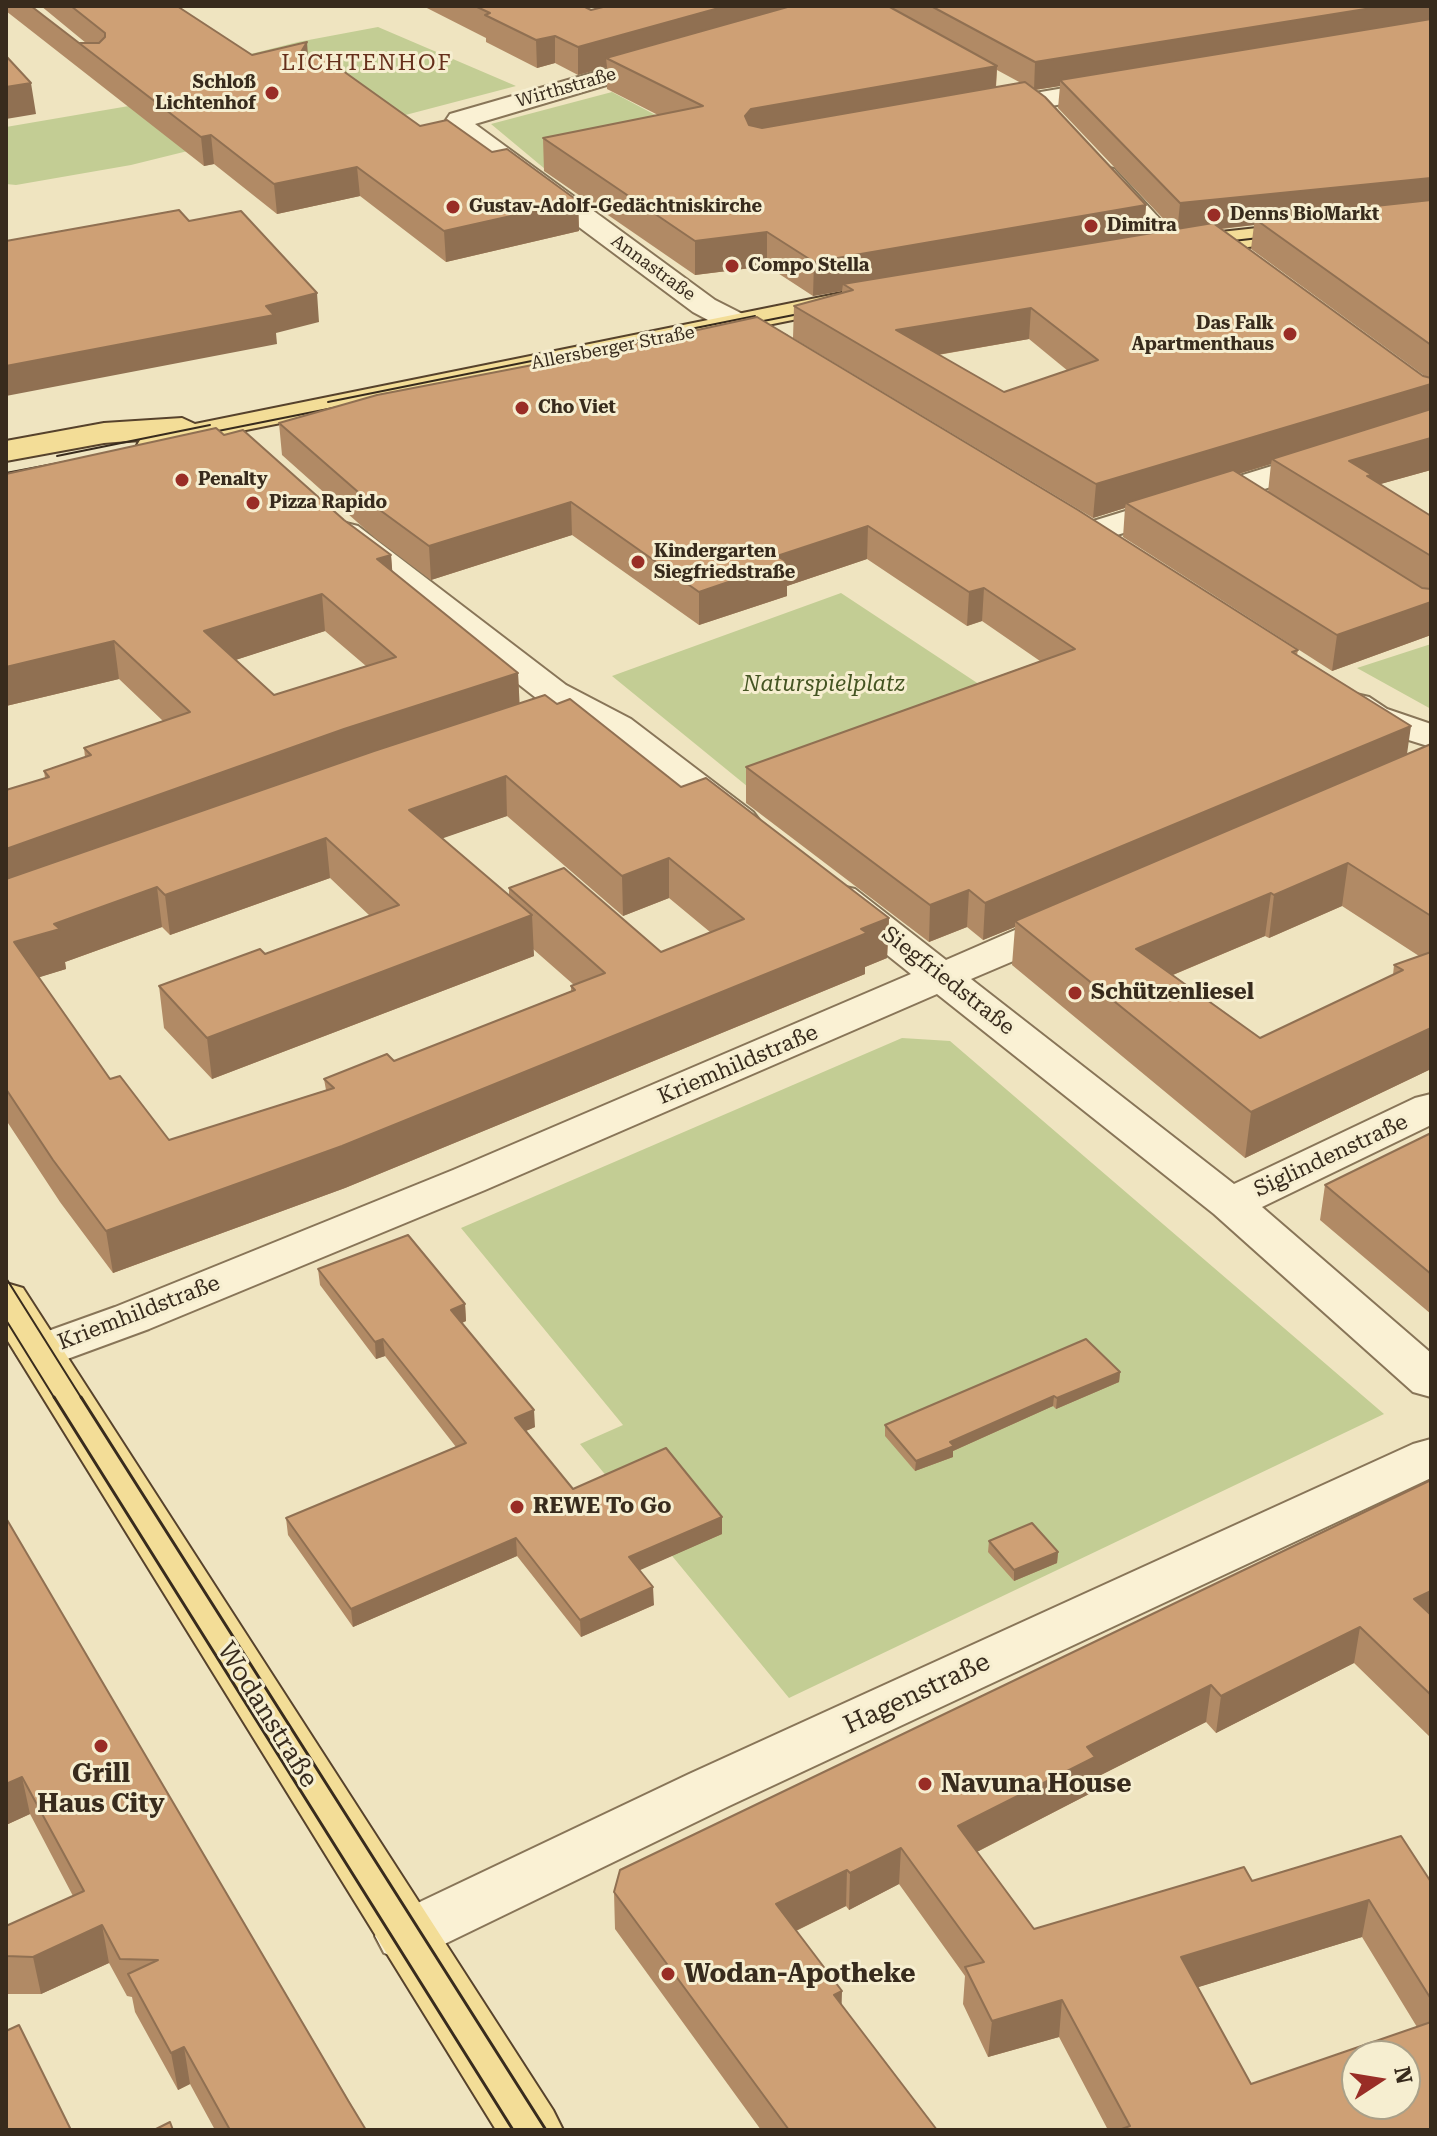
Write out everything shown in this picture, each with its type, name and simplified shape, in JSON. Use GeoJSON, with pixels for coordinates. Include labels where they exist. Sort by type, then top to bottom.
{"type":"FeatureCollection","features":[{"type":"Feature","properties":{"kind":"main road"},"geometry":{"type":"LineString","coordinates":[[1140,251],[1431,218]]}},
{"type":"Feature","properties":{"kind":"main road","name":"Allersberger Straße"},"geometry":{"type":"LineString","coordinates":[[33,477],[121,457],[239,438],[736,323],[880,295]]}},
{"type":"Feature","properties":{"kind":"main road","name":"Allersberger Straße"},"geometry":{"type":"LineString","coordinates":[[6,451],[104,433],[239,438]]}},
{"type":"Feature","properties":{"kind":"main road","name":"Wodanstraße"},"geometry":{"type":"LineString","coordinates":[[6,1299],[405,1936],[531,2130]]}},
{"type":"Feature","properties":{"kind":"street","name":"Wirthstraße"},"geometry":{"type":"LineString","coordinates":[[459,120],[690,53]]}},
{"type":"Feature","properties":{"kind":"street"},"geometry":{"type":"LineString","coordinates":[[989,80],[1029,102],[1054,121]]}},
{"type":"Feature","properties":{"kind":"street"},"geometry":{"type":"LineString","coordinates":[[966,113],[1137,84]]}},
{"type":"Feature","properties":{"kind":"street","name":"Annastraße"},"geometry":{"type":"LineString","coordinates":[[459,120],[467,131],[704,306],[807,363]]}},
{"type":"Feature","properties":{"kind":"street"},"geometry":{"type":"LineString","coordinates":[[1084,154],[1170,247]]}},
{"type":"Feature","properties":{"kind":"street"},"geometry":{"type":"LineString","coordinates":[[1216,240],[1246,263]]}},
{"type":"Feature","properties":{"kind":"street"},"geometry":{"type":"LineString","coordinates":[[1128,558],[1077,526],[1235,489],[1431,427]]}},
{"type":"Feature","properties":{"kind":"street"},"geometry":{"type":"LineString","coordinates":[[1235,489],[1274,513]]}},
{"type":"Feature","properties":{"kind":"street"},"geometry":{"type":"LineString","coordinates":[[313,504],[361,547],[553,693],[618,727],[768,843]]}},
{"type":"Feature","properties":{"kind":"street"},"geometry":{"type":"LineString","coordinates":[[1335,692],[1374,717],[1426,758]]}},
{"type":"Feature","properties":{"kind":"street"},"geometry":{"type":"LineString","coordinates":[[535,721],[579,707]]}},
{"type":"Feature","properties":{"kind":"street","name":"Siegfriedstraße"},"geometry":{"type":"LineString","coordinates":[[806,871],[1230,1204],[1431,1380]]}},
{"type":"Feature","properties":{"kind":"street","name":"Kriemhildstraße"},"geometry":{"type":"LineString","coordinates":[[40,1352],[132,1318],[469,1180],[1100,907]]}},
{"type":"Feature","properties":{"kind":"street","name":"Siglindenstraße"},"geometry":{"type":"LineString","coordinates":[[1230,1204],[1431,1108]]}},
{"type":"Feature","properties":{"kind":"street","name":"Hagenstraße"},"geometry":{"type":"LineString","coordinates":[[405,1936],[723,1784],[1431,1457]]}},
{"type":"Feature","properties":{"kind":"green space"},"geometry":{"type":"Polygon","coordinates":[[[378,27],[516,86],[253,155],[212,145],[131,165],[16,185],[6,184],[6,127],[164,100],[144,81],[298,42],[378,27]]]}},
{"type":"Feature","properties":{"kind":"green space"},"geometry":{"type":"Polygon","coordinates":[[[612,92],[699,138],[545,169],[491,124],[612,92]]]}},
{"type":"Feature","properties":{"kind":"green space","name":"Naturspielplatz"},"geometry":{"type":"Polygon","coordinates":[[[841,593],[1009,704],[753,791],[612,676],[841,593]]]}},
{"type":"Feature","properties":{"kind":"green space"},"geometry":{"type":"Polygon","coordinates":[[[1431,644],[1431,709],[1357,668],[1431,644]]]}},
{"type":"Feature","properties":{"kind":"green space"},"geometry":{"type":"Polygon","coordinates":[[[902,1038],[950,1041],[1384,1414],[789,1698],[580,1444],[623,1425],[461,1228],[902,1038]]]}},
{"type":"Feature","properties":{"kind":"building"},"geometry":{"type":"Polygon","coordinates":[[[71,6],[177,6],[252,55],[307,42],[298,57],[325,58],[420,126],[447,120],[492,152],[507,149],[578,201],[444,231],[357,167],[274,184],[211,135],[201,137],[79,43],[99,43],[105,33],[71,6]]]}},
{"type":"Feature","properties":{"kind":"building"},"geometry":{"type":"Polygon","coordinates":[[[475,6],[583,6],[591,10],[607,6],[726,6],[578,47],[555,36],[536,40],[485,15],[490,13],[475,6]]]}},
{"type":"Feature","properties":{"kind":"building"},"geometry":{"type":"Polygon","coordinates":[[[791,6],[888,6],[997,66],[751,109],[745,116],[749,125],[762,128],[1025,82],[1045,97],[1146,205],[814,262],[767,232],[695,241],[543,138],[703,106],[606,58],[791,6]]]}},
{"type":"Feature","properties":{"kind":"building"},"geometry":{"type":"Polygon","coordinates":[[[931,6],[1384,6],[1035,62],[931,6]]]}},
{"type":"Feature","properties":{"kind":"building"},"geometry":{"type":"Polygon","coordinates":[[[1431,19],[1431,178],[1180,203],[1060,80],[1431,19]]]}},
{"type":"Feature","properties":{"kind":"building"},"geometry":{"type":"Polygon","coordinates":[[[6,56],[31,83],[6,87],[6,56]]]}},
{"type":"Feature","properties":{"kind":"building"},"geometry":{"type":"Polygon","coordinates":[[[1431,200],[1431,345],[1255,219],[1431,200]]]}},
{"type":"Feature","properties":{"kind":"building"},"geometry":{"type":"Polygon","coordinates":[[[179,210],[189,221],[241,211],[317,293],[266,306],[274,315],[6,366],[6,241],[179,210]]]}},
{"type":"Feature","properties":{"kind":"building"},"geometry":{"type":"Polygon","coordinates":[[[1213,223],[1423,376],[1431,378],[1431,384],[1096,484],[794,306],[853,290],[843,284],[1213,223]],[[1031,308],[896,330],[1004,392],[1098,360],[1031,308]]]}},
{"type":"Feature","properties":{"kind":"building"},"geometry":{"type":"Polygon","coordinates":[[[757,317],[1078,510],[1298,650],[1292,652],[1411,726],[985,903],[969,890],[930,905],[746,767],[1075,649],[984,588],[969,592],[868,526],[777,556],[787,562],[699,592],[571,502],[429,546],[373,505],[279,423],[377,395],[757,317]]]}},
{"type":"Feature","properties":{"kind":"building"},"geometry":{"type":"Polygon","coordinates":[[[1431,409],[1431,438],[1349,461],[1372,475],[1367,476],[1431,516],[1431,556],[1272,459],[1431,409]]]}},
{"type":"Feature","properties":{"kind":"building"},"geometry":{"type":"Polygon","coordinates":[[[216,428],[224,435],[243,430],[344,520],[391,555],[377,559],[518,673],[344,729],[6,849],[6,790],[49,777],[44,771],[91,755],[84,748],[190,712],[114,641],[6,667],[6,474],[216,428]],[[322,594],[204,631],[274,695],[396,657],[322,594]]]}},
{"type":"Feature","properties":{"kind":"building"},"geometry":{"type":"Polygon","coordinates":[[[1233,470],[1422,588],[1431,589],[1431,602],[1337,635],[1126,503],[1233,470]]]}},
{"type":"Feature","properties":{"kind":"building"},"geometry":{"type":"Polygon","coordinates":[[[545,695],[557,704],[570,699],[681,787],[706,778],[889,918],[861,929],[867,933],[342,1146],[106,1231],[53,1160],[6,1089],[6,879],[545,695]],[[506,776],[409,810],[532,915],[207,1038],[159,986],[260,949],[265,954],[399,905],[326,838],[165,895],[157,887],[54,924],[60,929],[14,942],[110,1079],[120,1076],[169,1140],[334,1088],[324,1079],[387,1054],[394,1061],[575,990],[571,986],[605,973],[509,888],[564,868],[661,952],[744,919],[669,858],[622,876],[506,776]]]}},
{"type":"Feature","properties":{"kind":"building"},"geometry":{"type":"Polygon","coordinates":[[[1431,744],[1431,916],[1348,863],[1136,949],[1260,1038],[1403,970],[1394,965],[1431,952],[1431,1028],[1251,1112],[1015,921],[1431,744]]]}},
{"type":"Feature","properties":{"kind":"building"},"geometry":{"type":"Polygon","coordinates":[[[1431,1133],[1431,1274],[1325,1185],[1431,1133]]]}},
{"type":"Feature","properties":{"kind":"building"},"geometry":{"type":"Polygon","coordinates":[[[408,1235],[465,1304],[451,1310],[534,1410],[515,1418],[573,1489],[666,1448],[722,1517],[629,1557],[653,1587],[580,1620],[516,1538],[351,1609],[286,1518],[466,1443],[383,1339],[375,1342],[318,1269],[408,1235]]]}},
{"type":"Feature","properties":{"kind":"building"},"geometry":{"type":"Polygon","coordinates":[[[1086,1339],[1120,1372],[1057,1398],[1054,1396],[950,1442],[954,1446],[916,1461],[885,1425],[1086,1339]]]}},
{"type":"Feature","properties":{"kind":"building"},"geometry":{"type":"Polygon","coordinates":[[[1431,1480],[1431,1591],[1414,1599],[1431,1615],[1431,1695],[1360,1627],[1221,1696],[1211,1685],[1087,1747],[1095,1757],[958,1826],[1034,1929],[1244,1867],[1252,1881],[1401,1836],[1431,1882],[1431,1999],[1369,1900],[1181,1957],[1251,2084],[1341,2053],[1341,2120],[1421,2120],[1421,2040],[1379,2040],[1431,2022],[1431,2130],[1119,2130],[1130,2126],[1062,2000],[992,2021],[965,1967],[984,1962],[901,1848],[776,1904],[842,1991],[834,1995],[937,2130],[789,2130],[614,1892],[620,1870],[1431,1480]]]}},
{"type":"Feature","properties":{"kind":"building"},"geometry":{"type":"Polygon","coordinates":[[[6,1518],[366,2130],[230,2130],[184,2047],[171,2053],[128,1974],[158,1960],[120,1959],[102,1925],[33,1957],[6,1956],[6,1926],[84,1891],[22,1777],[6,1784],[6,1518]]]}},
{"type":"Feature","properties":{"kind":"building"},"geometry":{"type":"Polygon","coordinates":[[[1032,1523],[1058,1552],[1014,1570],[989,1541],[1032,1523]]]}},
{"type":"Feature","properties":{"kind":"building"},"geometry":{"type":"Polygon","coordinates":[[[19,2025],[71,2130],[6,2130],[6,2031],[19,2025]]]}},
{"type":"Feature","properties":{"kind":"building"},"geometry":{"type":"Polygon","coordinates":[[[170,2122],[173,2130],[154,2130],[170,2122]]]}},
{"type":"Feature","properties":{"kind":"tram line"},"geometry":{"type":"LineString","coordinates":[[1216,243],[1276,236]]}},
{"type":"Feature","properties":{"kind":"tram line"},"geometry":{"type":"LineString","coordinates":[[743,325],[814,311]]}},
{"type":"Feature","properties":{"kind":"tram line"},"geometry":{"type":"LineString","coordinates":[[328,402],[755,316]]}},
{"type":"Feature","properties":{"kind":"tram line"},"geometry":{"type":"LineString","coordinates":[[198,435],[343,406]]}},
{"type":"Feature","properties":{"kind":"tram line"},"geometry":{"type":"LineString","coordinates":[[57,456],[210,425]]}},
{"type":"Feature","properties":{"kind":"tram line"},"geometry":{"type":"LineString","coordinates":[[6,473],[69,461]]}},
{"type":"Feature","properties":{"kind":"tram line"},"geometry":{"type":"LineString","coordinates":[[6,1278],[82,1399]]}},
{"type":"Feature","properties":{"kind":"tram line"},"geometry":{"type":"LineString","coordinates":[[6,1320],[55,1399]]}},
{"type":"Feature","properties":{"kind":"tram line"},"geometry":{"type":"LineString","coordinates":[[54,1397],[513,2130]]}},
{"type":"Feature","properties":{"kind":"tram line"},"geometry":{"type":"LineString","coordinates":[[81,1397],[546,2130]]}},
{"type":"Feature","properties":{"kind":"place","name":"Schloß Lichtenhof"},"geometry":{"type":"Point","coordinates":[272,93]}},
{"type":"Feature","properties":{"kind":"place","name":"Gustav-Adolf-Gedächtniskirche"},"geometry":{"type":"Point","coordinates":[453,207]}},
{"type":"Feature","properties":{"kind":"place","name":"Denns BioMarkt"},"geometry":{"type":"Point","coordinates":[1214,215]}},
{"type":"Feature","properties":{"kind":"place","name":"Dimitra"},"geometry":{"type":"Point","coordinates":[1091,226]}},
{"type":"Feature","properties":{"kind":"place","name":"Compo Stella"},"geometry":{"type":"Point","coordinates":[732,266]}},
{"type":"Feature","properties":{"kind":"place","name":"Das Falk Apartmenthaus"},"geometry":{"type":"Point","coordinates":[1290,334]}},
{"type":"Feature","properties":{"kind":"place","name":"Cho Viet"},"geometry":{"type":"Point","coordinates":[522,408]}},
{"type":"Feature","properties":{"kind":"place","name":"Penalty"},"geometry":{"type":"Point","coordinates":[182,480]}},
{"type":"Feature","properties":{"kind":"place","name":"Pizza Rapido"},"geometry":{"type":"Point","coordinates":[253,503]}},
{"type":"Feature","properties":{"kind":"place","name":"Kindergarten Siegfriedstraße"},"geometry":{"type":"Point","coordinates":[638,562]}},
{"type":"Feature","properties":{"kind":"place","name":"Schützenliesel"},"geometry":{"type":"Point","coordinates":[1075,993]}},
{"type":"Feature","properties":{"kind":"place","name":"REWE To Go"},"geometry":{"type":"Point","coordinates":[517,1507]}},
{"type":"Feature","properties":{"kind":"place","name":"Grill Haus City"},"geometry":{"type":"Point","coordinates":[101,1746]}},
{"type":"Feature","properties":{"kind":"place","name":"Navuna House"},"geometry":{"type":"Point","coordinates":[925,1784]}},
{"type":"Feature","properties":{"kind":"place","name":"Wodan-Apotheke"},"geometry":{"type":"Point","coordinates":[668,1974]}},
{"type":"Feature","properties":{"kind":"district","name":"LICHTENHOF"},"geometry":{"type":"Point","coordinates":[367,64]}}]}
